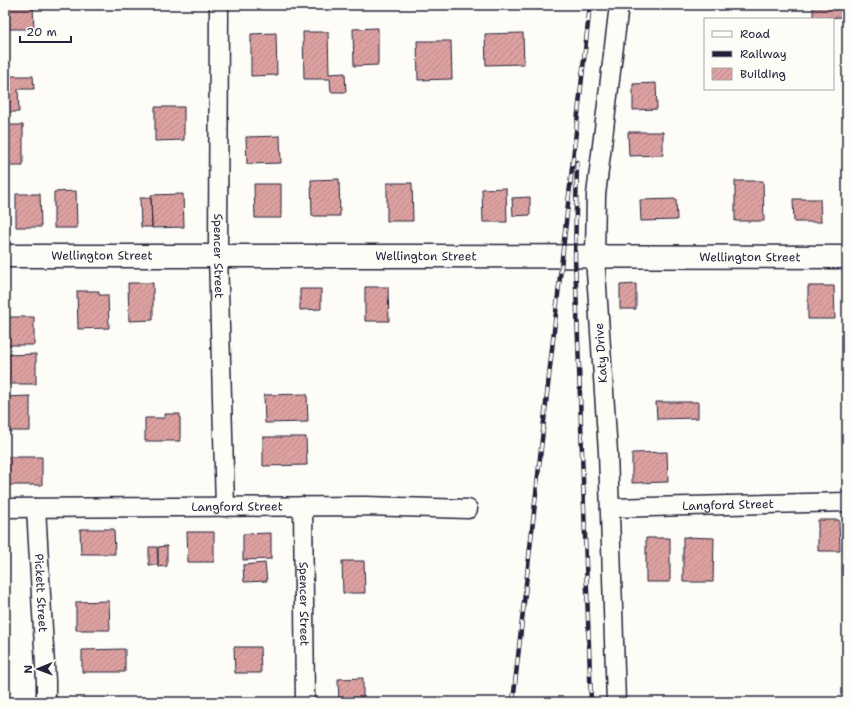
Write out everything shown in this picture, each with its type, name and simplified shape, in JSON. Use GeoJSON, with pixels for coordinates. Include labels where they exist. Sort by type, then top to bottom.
{"type":"FeatureCollection","features":[{"type":"Feature","properties":{"kind":"street","name":"Spencer Street"},"geometry":{"type":"LineString","coordinates":[[219,5],[218,254],[225,507]]}},
{"type":"Feature","properties":{"kind":"street","name":"Katy Drive"},"geometry":{"type":"LineString","coordinates":[[616,702],[608,452],[595,258],[596,195],[619,5]]}},
{"type":"Feature","properties":{"kind":"street","name":"Wellington Street"},"geometry":{"type":"LineString","coordinates":[[5,256],[218,254],[595,258],[847,257]]}},
{"type":"Feature","properties":{"kind":"street","name":"Langford Street"},"geometry":{"type":"LineString","coordinates":[[610,508],[847,502]]}},
{"type":"Feature","properties":{"kind":"street","name":"Spencer Street"},"geometry":{"type":"LineString","coordinates":[[303,506],[305,702]]}},
{"type":"Feature","properties":{"kind":"street","name":"Langford Street"},"geometry":{"type":"LineString","coordinates":[[5,508],[365,506],[468,509]]}},
{"type":"Feature","properties":{"kind":"street","name":"Pickett Street"},"geometry":{"type":"LineString","coordinates":[[36,508],[46,702]]}},
{"type":"Feature","properties":{"kind":"building"},"geometry":{"type":"Polygon","coordinates":[[[33,5],[34,29],[5,29],[5,6],[33,5]]]}},
{"type":"Feature","properties":{"kind":"building"},"geometry":{"type":"Polygon","coordinates":[[[813,5],[847,5],[847,17],[813,18],[813,5]]]}},
{"type":"Feature","properties":{"kind":"building"},"geometry":{"type":"Polygon","coordinates":[[[378,28],[378,65],[354,66],[353,29],[378,28]]]}},
{"type":"Feature","properties":{"kind":"building"},"geometry":{"type":"Polygon","coordinates":[[[303,32],[328,32],[329,74],[345,73],[346,92],[331,92],[330,79],[304,79],[303,32]]]}},
{"type":"Feature","properties":{"kind":"building"},"geometry":{"type":"Polygon","coordinates":[[[276,33],[277,75],[251,76],[251,34],[276,33]]]}},
{"type":"Feature","properties":{"kind":"building"},"geometry":{"type":"Polygon","coordinates":[[[523,33],[524,64],[486,65],[485,34],[523,33]]]}},
{"type":"Feature","properties":{"kind":"building"},"geometry":{"type":"Polygon","coordinates":[[[417,41],[451,41],[452,79],[418,80],[417,41]]]}},
{"type":"Feature","properties":{"kind":"building"},"geometry":{"type":"Polygon","coordinates":[[[5,76],[33,76],[34,89],[18,89],[19,112],[5,112],[5,76]]]}},
{"type":"Feature","properties":{"kind":"building"},"geometry":{"type":"Polygon","coordinates":[[[656,83],[657,109],[633,110],[633,84],[656,83]]]}},
{"type":"Feature","properties":{"kind":"building"},"geometry":{"type":"Polygon","coordinates":[[[155,107],[184,107],[184,140],[155,141],[155,107]]]}},
{"type":"Feature","properties":{"kind":"building"},"geometry":{"type":"Polygon","coordinates":[[[5,125],[23,125],[23,166],[5,166],[5,125]]]}},
{"type":"Feature","properties":{"kind":"building"},"geometry":{"type":"Polygon","coordinates":[[[628,132],[663,132],[663,155],[629,156],[628,132]]]}},
{"type":"Feature","properties":{"kind":"building"},"geometry":{"type":"Polygon","coordinates":[[[280,136],[281,163],[247,164],[246,137],[280,136]]]}},
{"type":"Feature","properties":{"kind":"building"},"geometry":{"type":"Polygon","coordinates":[[[339,179],[340,216],[312,216],[311,180],[339,179]]]}},
{"type":"Feature","properties":{"kind":"building"},"geometry":{"type":"Polygon","coordinates":[[[735,181],[763,181],[764,221],[735,221],[735,181]]]}},
{"type":"Feature","properties":{"kind":"building"},"geometry":{"type":"Polygon","coordinates":[[[387,183],[412,183],[413,221],[387,221],[387,183]]]}},
{"type":"Feature","properties":{"kind":"building"},"geometry":{"type":"Polygon","coordinates":[[[254,184],[281,184],[281,218],[255,218],[254,184]]]}},
{"type":"Feature","properties":{"kind":"building"},"geometry":{"type":"Polygon","coordinates":[[[506,188],[507,222],[483,222],[482,189],[506,188]]]}},
{"type":"Feature","properties":{"kind":"building"},"geometry":{"type":"Polygon","coordinates":[[[76,191],[77,228],[54,228],[54,192],[76,191]]]}},
{"type":"Feature","properties":{"kind":"building"},"geometry":{"type":"Polygon","coordinates":[[[16,194],[40,194],[41,227],[16,227],[16,194]]]}},
{"type":"Feature","properties":{"kind":"building"},"geometry":{"type":"Polygon","coordinates":[[[183,194],[184,227],[152,228],[151,195],[183,194]]]}},
{"type":"Feature","properties":{"kind":"building"},"geometry":{"type":"Polygon","coordinates":[[[530,197],[530,215],[513,216],[512,198],[530,197]]]}},
{"type":"Feature","properties":{"kind":"building"},"geometry":{"type":"Polygon","coordinates":[[[140,198],[151,198],[152,227],[141,227],[140,198]]]}},
{"type":"Feature","properties":{"kind":"building"},"geometry":{"type":"Polygon","coordinates":[[[676,199],[677,220],[641,221],[640,200],[676,199]]]}},
{"type":"Feature","properties":{"kind":"building"},"geometry":{"type":"Polygon","coordinates":[[[793,199],[820,199],[821,222],[794,222],[793,199]]]}},
{"type":"Feature","properties":{"kind":"building"},"geometry":{"type":"Polygon","coordinates":[[[128,283],[153,283],[153,320],[129,321],[128,283]]]}},
{"type":"Feature","properties":{"kind":"building"},"geometry":{"type":"Polygon","coordinates":[[[636,284],[636,309],[620,309],[620,285],[636,284]]]}},
{"type":"Feature","properties":{"kind":"building"},"geometry":{"type":"Polygon","coordinates":[[[808,286],[834,286],[835,319],[808,319],[808,286]]]}},
{"type":"Feature","properties":{"kind":"building"},"geometry":{"type":"Polygon","coordinates":[[[365,287],[388,287],[389,321],[365,321],[365,287]]]}},
{"type":"Feature","properties":{"kind":"building"},"geometry":{"type":"Polygon","coordinates":[[[300,289],[321,289],[321,309],[300,310],[300,289]]]}},
{"type":"Feature","properties":{"kind":"building"},"geometry":{"type":"Polygon","coordinates":[[[77,291],[99,291],[99,295],[108,295],[109,328],[78,329],[77,291]]]}},
{"type":"Feature","properties":{"kind":"building"},"geometry":{"type":"Polygon","coordinates":[[[5,317],[34,317],[34,345],[5,345],[5,317]]]}},
{"type":"Feature","properties":{"kind":"building"},"geometry":{"type":"Polygon","coordinates":[[[36,354],[36,384],[5,384],[5,355],[36,354]]]}},
{"type":"Feature","properties":{"kind":"building"},"geometry":{"type":"Polygon","coordinates":[[[307,394],[308,422],[265,423],[264,395],[307,394]]]}},
{"type":"Feature","properties":{"kind":"building"},"geometry":{"type":"Polygon","coordinates":[[[30,396],[30,431],[5,431],[5,397],[30,396]]]}},
{"type":"Feature","properties":{"kind":"building"},"geometry":{"type":"Polygon","coordinates":[[[656,402],[698,402],[698,418],[657,419],[656,402]]]}},
{"type":"Feature","properties":{"kind":"building"},"geometry":{"type":"Polygon","coordinates":[[[165,414],[180,414],[180,441],[145,441],[145,418],[165,418],[165,414]]]}},
{"type":"Feature","properties":{"kind":"building"},"geometry":{"type":"Polygon","coordinates":[[[263,437],[306,437],[307,465],[263,466],[263,437]]]}},
{"type":"Feature","properties":{"kind":"building"},"geometry":{"type":"Polygon","coordinates":[[[667,452],[668,482],[632,483],[632,453],[667,452]]]}},
{"type":"Feature","properties":{"kind":"building"},"geometry":{"type":"Polygon","coordinates":[[[5,457],[42,457],[42,485],[5,485],[5,457]]]}},
{"type":"Feature","properties":{"kind":"building"},"geometry":{"type":"Polygon","coordinates":[[[818,520],[839,520],[840,551],[818,551],[818,520]]]}},
{"type":"Feature","properties":{"kind":"building"},"geometry":{"type":"Polygon","coordinates":[[[80,529],[114,529],[115,554],[81,554],[80,529]]]}},
{"type":"Feature","properties":{"kind":"building"},"geometry":{"type":"Polygon","coordinates":[[[187,532],[214,532],[214,562],[188,562],[187,532]]]}},
{"type":"Feature","properties":{"kind":"building"},"geometry":{"type":"Polygon","coordinates":[[[271,533],[271,559],[243,560],[243,534],[271,533]]]}},
{"type":"Feature","properties":{"kind":"building"},"geometry":{"type":"Polygon","coordinates":[[[683,537],[714,538],[713,582],[683,582],[683,537]]]}},
{"type":"Feature","properties":{"kind":"building"},"geometry":{"type":"Polygon","coordinates":[[[646,538],[670,538],[670,582],[646,582],[646,538]]]}},
{"type":"Feature","properties":{"kind":"building"},"geometry":{"type":"Polygon","coordinates":[[[167,546],[167,566],[158,567],[158,547],[167,546]]]}},
{"type":"Feature","properties":{"kind":"building"},"geometry":{"type":"Polygon","coordinates":[[[149,547],[157,547],[158,565],[149,565],[149,547]]]}},
{"type":"Feature","properties":{"kind":"building"},"geometry":{"type":"Polygon","coordinates":[[[342,561],[364,561],[365,593],[343,593],[342,561]]]}},
{"type":"Feature","properties":{"kind":"building"},"geometry":{"type":"Polygon","coordinates":[[[265,563],[267,581],[244,582],[243,565],[265,563]]]}},
{"type":"Feature","properties":{"kind":"building"},"geometry":{"type":"Polygon","coordinates":[[[109,601],[110,630],[76,630],[76,602],[109,601]]]}},
{"type":"Feature","properties":{"kind":"building"},"geometry":{"type":"Polygon","coordinates":[[[234,647],[260,647],[261,673],[235,673],[234,647]]]}},
{"type":"Feature","properties":{"kind":"building"},"geometry":{"type":"Polygon","coordinates":[[[125,649],[125,672],[82,672],[82,650],[125,649]]]}},
{"type":"Feature","properties":{"kind":"building"},"geometry":{"type":"Polygon","coordinates":[[[363,678],[363,702],[339,702],[338,679],[363,678]]]}},
{"type":"Feature","properties":{"kind":"building"},"geometry":{"type":"Polygon","coordinates":[[[80,699],[107,699],[107,702],[80,702],[80,699]]]}},
{"type":"Feature","properties":{"kind":"railway"},"geometry":{"type":"LineString","coordinates":[[513,702],[590,5]]}},
{"type":"Feature","properties":{"kind":"railway"},"geometry":{"type":"LineString","coordinates":[[577,162],[575,257],[591,702]]}}]}
